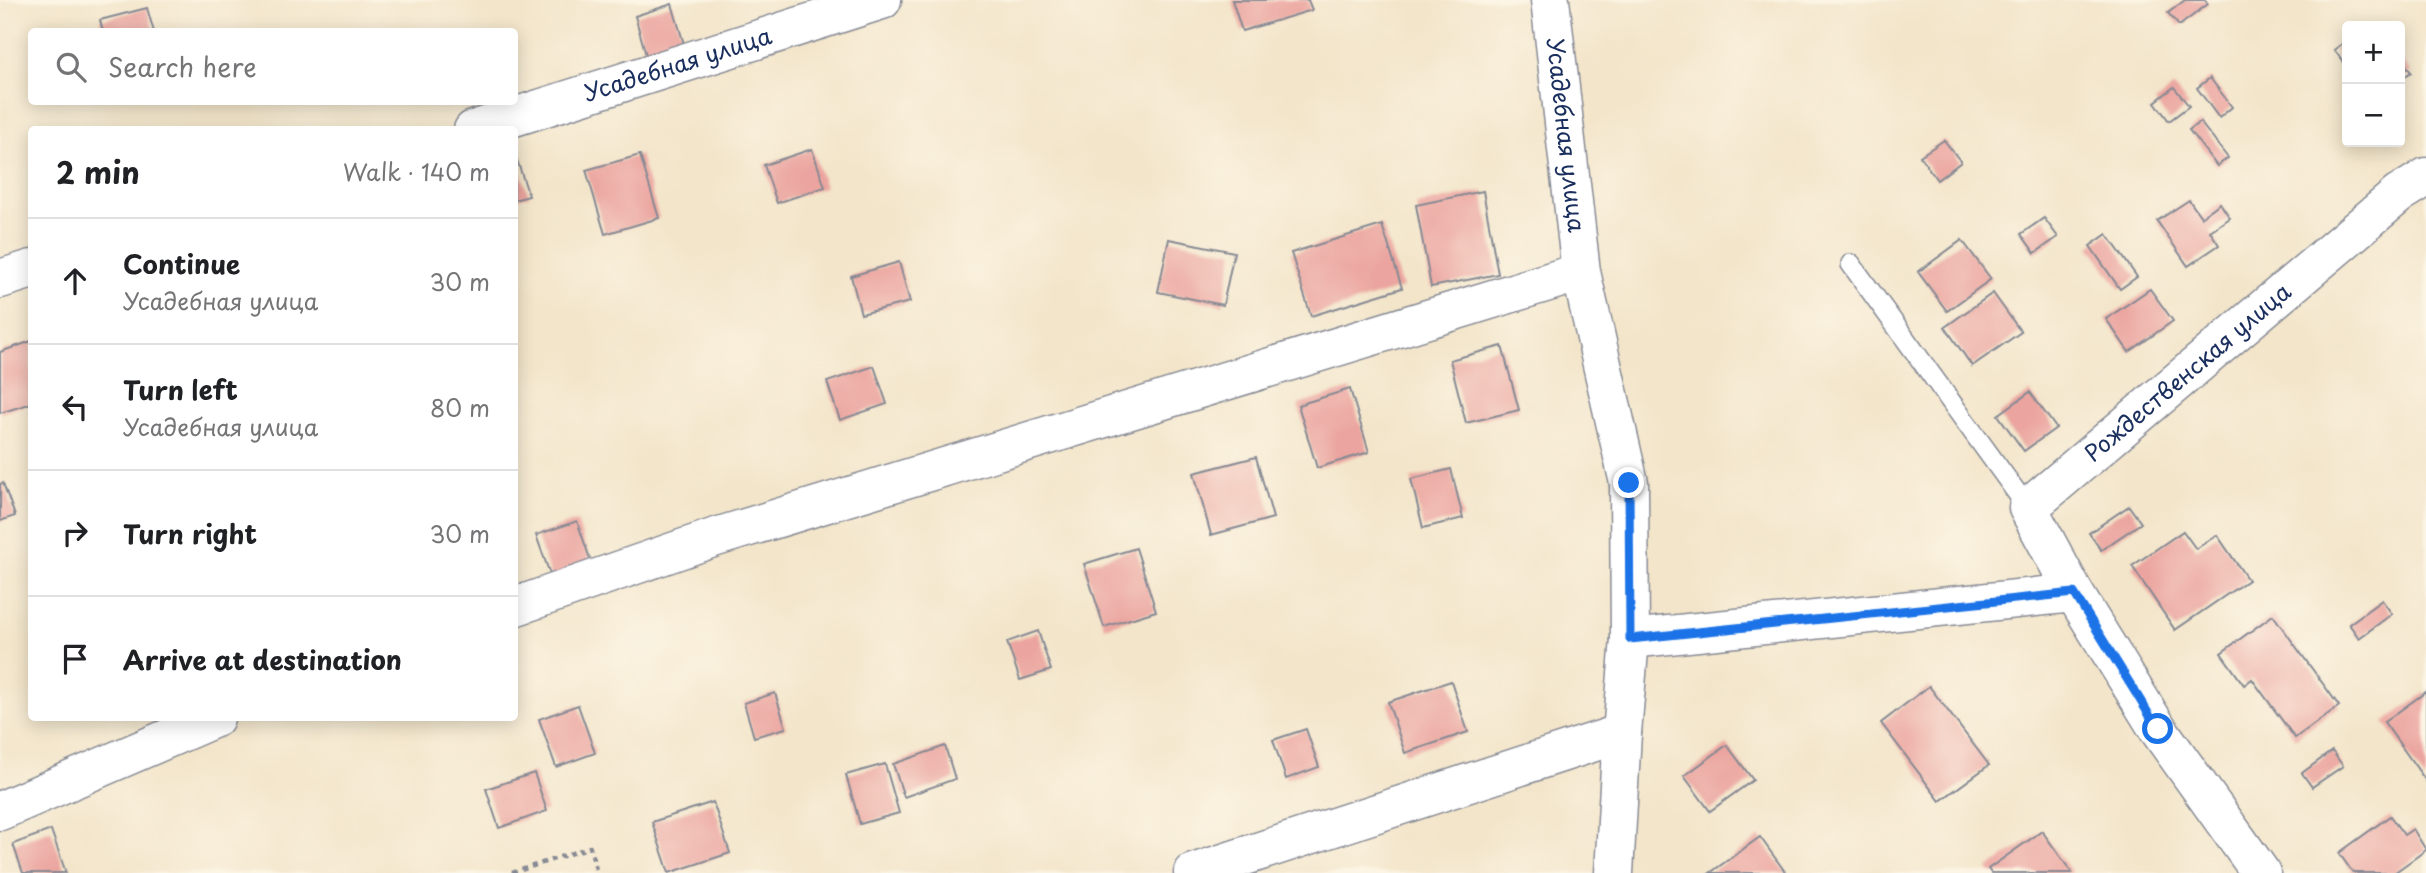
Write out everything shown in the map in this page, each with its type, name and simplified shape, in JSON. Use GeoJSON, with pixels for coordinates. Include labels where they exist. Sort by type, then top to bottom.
{"type":"FeatureCollection","features":[{"type":"Feature","properties":{"kind":"street","name":"Усадебная улица"},"geometry":{"type":"LineString","coordinates":[[486,126],[882,0]]}},
{"type":"Feature","properties":{"kind":"street","name":"Усадебная улица"},"geometry":{"type":"LineString","coordinates":[[1550,0],[1581,272],[1629,483],[1630,639],[1614,873]]}},
{"type":"Feature","properties":{"kind":"street","name":"Рождественская улица"},"geometry":{"type":"LineString","coordinates":[[2028,508],[2399,194],[2426,177]]}},
{"type":"Feature","properties":{"kind":"street"},"geometry":{"type":"LineString","coordinates":[[0,279],[28,270]]}},
{"type":"Feature","properties":{"kind":"street"},"geometry":{"type":"LineString","coordinates":[[518,606],[713,538],[1581,272]]}},
{"type":"Feature","properties":{"kind":"street"},"geometry":{"type":"LineString","coordinates":[[2028,508],[2074,593],[2158,729],[2261,873]]}},
{"type":"Feature","properties":{"kind":"street"},"geometry":{"type":"LineString","coordinates":[[1630,639],[2074,593]]}},
{"type":"Feature","properties":{"kind":"street"},"geometry":{"type":"LineString","coordinates":[[0,811],[208,721]]}},
{"type":"Feature","properties":{"kind":"street"},"geometry":{"type":"LineString","coordinates":[[1193,873],[1622,733]]}},
{"type":"Feature","properties":{"kind":"lane"},"geometry":{"type":"LineString","coordinates":[[1851,264],[2028,508]]}},
{"type":"Feature","properties":{"kind":"path"},"geometry":{"type":"LineString","coordinates":[[512,873],[590,847],[597,873]]}},
{"type":"Feature","properties":{"kind":"building"},"geometry":{"type":"Polygon","coordinates":[[[1232,0],[1308,0],[1312,10],[1242,31],[1232,0]]]}},
{"type":"Feature","properties":{"kind":"building"},"geometry":{"type":"Polygon","coordinates":[[[2185,0],[2205,0],[2208,4],[2179,26],[2168,13],[2185,0]]]}},
{"type":"Feature","properties":{"kind":"building"},"geometry":{"type":"Polygon","coordinates":[[[672,4],[684,44],[646,55],[635,16],[672,4]]]}},
{"type":"Feature","properties":{"kind":"building"},"geometry":{"type":"Polygon","coordinates":[[[147,8],[153,28],[102,28],[100,20],[147,8]]]}},
{"type":"Feature","properties":{"kind":"building"},"geometry":{"type":"Polygon","coordinates":[[[2342,44],[2342,60],[2334,50],[2342,44]]]}},
{"type":"Feature","properties":{"kind":"building"},"geometry":{"type":"Polygon","coordinates":[[[2405,64],[2411,72],[2405,76],[2405,64]]]}},
{"type":"Feature","properties":{"kind":"building"},"geometry":{"type":"Polygon","coordinates":[[[2210,78],[2232,107],[2219,118],[2197,88],[2210,78]]]}},
{"type":"Feature","properties":{"kind":"building"},"geometry":{"type":"Polygon","coordinates":[[[2174,87],[2189,106],[2169,121],[2155,102],[2174,87]]]}},
{"type":"Feature","properties":{"kind":"building"},"geometry":{"type":"Polygon","coordinates":[[[2200,122],[2228,158],[2217,166],[2189,130],[2200,122]]]}},
{"type":"Feature","properties":{"kind":"building"},"geometry":{"type":"Polygon","coordinates":[[[1944,140],[1961,162],[1937,180],[1920,156],[1944,140]]]}},
{"type":"Feature","properties":{"kind":"building"},"geometry":{"type":"Polygon","coordinates":[[[812,149],[825,187],[777,203],[764,165],[812,149]]]}},
{"type":"Feature","properties":{"kind":"building"},"geometry":{"type":"Polygon","coordinates":[[[640,155],[659,218],[605,234],[586,170],[640,155]]]}},
{"type":"Feature","properties":{"kind":"building"},"geometry":{"type":"Polygon","coordinates":[[[518,163],[529,196],[518,199],[518,163]]]}},
{"type":"Feature","properties":{"kind":"building"},"geometry":{"type":"Polygon","coordinates":[[[1483,191],[1498,274],[1431,287],[1416,205],[1483,191]]]}},
{"type":"Feature","properties":{"kind":"building"},"geometry":{"type":"Polygon","coordinates":[[[2189,200],[2201,217],[2220,203],[2230,218],[2210,231],[2219,245],[2188,266],[2157,221],[2189,200]]]}},
{"type":"Feature","properties":{"kind":"building"},"geometry":{"type":"Polygon","coordinates":[[[2044,218],[2058,237],[2035,253],[2021,234],[2044,218]]]}},
{"type":"Feature","properties":{"kind":"building"},"geometry":{"type":"Polygon","coordinates":[[[1382,225],[1402,288],[1311,316],[1291,253],[1382,225]]]}},
{"type":"Feature","properties":{"kind":"building"},"geometry":{"type":"Polygon","coordinates":[[[2107,234],[2137,277],[2120,289],[2090,246],[2107,234]]]}},
{"type":"Feature","properties":{"kind":"building"},"geometry":{"type":"Polygon","coordinates":[[[1169,239],[1234,252],[1223,305],[1158,292],[1169,239]]]}},
{"type":"Feature","properties":{"kind":"building"},"geometry":{"type":"Polygon","coordinates":[[[1962,240],[1991,279],[1947,311],[1918,272],[1962,240]]]}},
{"type":"Feature","properties":{"kind":"building"},"geometry":{"type":"Polygon","coordinates":[[[899,262],[910,302],[861,314],[851,276],[899,262]]]}},
{"type":"Feature","properties":{"kind":"building"},"geometry":{"type":"Polygon","coordinates":[[[2150,289],[2173,321],[2129,352],[2106,319],[2150,289]]]}},
{"type":"Feature","properties":{"kind":"building"},"geometry":{"type":"Polygon","coordinates":[[[1993,293],[2021,332],[1972,366],[1945,327],[1993,293]]]}},
{"type":"Feature","properties":{"kind":"building"},"geometry":{"type":"Polygon","coordinates":[[[28,342],[28,404],[0,413],[0,352],[28,342]]]}},
{"type":"Feature","properties":{"kind":"building"},"geometry":{"type":"Polygon","coordinates":[[[1502,346],[1519,410],[1466,423],[1450,360],[1502,346]]]}},
{"type":"Feature","properties":{"kind":"building"},"geometry":{"type":"Polygon","coordinates":[[[874,366],[887,404],[840,420],[827,382],[874,366]]]}},
{"type":"Feature","properties":{"kind":"building"},"geometry":{"type":"Polygon","coordinates":[[[1350,389],[1369,452],[1317,468],[1298,405],[1350,389]]]}},
{"type":"Feature","properties":{"kind":"building"},"geometry":{"type":"Polygon","coordinates":[[[2030,392],[2056,428],[2024,451],[1998,415],[2030,392]]]}},
{"type":"Feature","properties":{"kind":"building"},"geometry":{"type":"Polygon","coordinates":[[[1256,457],[1273,518],[1211,535],[1194,473],[1256,457]]]}},
{"type":"Feature","properties":{"kind":"building"},"geometry":{"type":"Polygon","coordinates":[[[1451,469],[1463,518],[1423,528],[1411,479],[1451,469]]]}},
{"type":"Feature","properties":{"kind":"building"},"geometry":{"type":"Polygon","coordinates":[[[3,483],[15,516],[0,521],[0,484],[3,483]]]}},
{"type":"Feature","properties":{"kind":"building"},"geometry":{"type":"Polygon","coordinates":[[[2129,506],[2141,523],[2101,550],[2089,533],[2129,506]]]}},
{"type":"Feature","properties":{"kind":"building"},"geometry":{"type":"Polygon","coordinates":[[[577,521],[591,562],[551,577],[536,535],[577,521]]]}},
{"type":"Feature","properties":{"kind":"building"},"geometry":{"type":"Polygon","coordinates":[[[2183,531],[2196,549],[2217,535],[2248,580],[2175,630],[2132,566],[2183,531]]]}},
{"type":"Feature","properties":{"kind":"building"},"geometry":{"type":"Polygon","coordinates":[[[1136,548],[1156,611],[1104,627],[1084,564],[1136,548]]]}},
{"type":"Feature","properties":{"kind":"building"},"geometry":{"type":"Polygon","coordinates":[[[2382,600],[2392,614],[2359,638],[2349,624],[2382,600]]]}},
{"type":"Feature","properties":{"kind":"building"},"geometry":{"type":"Polygon","coordinates":[[[2273,615],[2339,706],[2295,738],[2252,679],[2244,685],[2221,653],[2273,615]]]}},
{"type":"Feature","properties":{"kind":"building"},"geometry":{"type":"Polygon","coordinates":[[[1038,631],[1051,670],[1020,680],[1007,642],[1038,631]]]}},
{"type":"Feature","properties":{"kind":"building"},"geometry":{"type":"Polygon","coordinates":[[[1451,681],[1468,732],[1405,753],[1388,702],[1451,681]]]}},
{"type":"Feature","properties":{"kind":"building"},"geometry":{"type":"Polygon","coordinates":[[[1929,686],[1989,765],[1940,801],[1881,723],[1929,686]]]}},
{"type":"Feature","properties":{"kind":"building"},"geometry":{"type":"Polygon","coordinates":[[[2426,692],[2426,781],[2384,722],[2426,692]]]}},
{"type":"Feature","properties":{"kind":"building"},"geometry":{"type":"Polygon","coordinates":[[[775,693],[786,728],[754,737],[744,703],[775,693]]]}},
{"type":"Feature","properties":{"kind":"building"},"geometry":{"type":"Polygon","coordinates":[[[578,705],[595,753],[556,767],[539,719],[578,705]]]}},
{"type":"Feature","properties":{"kind":"building"},"geometry":{"type":"Polygon","coordinates":[[[1306,729],[1319,767],[1286,779],[1273,740],[1306,729]]]}},
{"type":"Feature","properties":{"kind":"building"},"geometry":{"type":"Polygon","coordinates":[[[1727,745],[1753,780],[1710,811],[1684,776],[1727,745]]]}},
{"type":"Feature","properties":{"kind":"building"},"geometry":{"type":"Polygon","coordinates":[[[945,746],[955,779],[904,797],[893,764],[945,746]]]}},
{"type":"Feature","properties":{"kind":"building"},"geometry":{"type":"Polygon","coordinates":[[[2332,751],[2343,766],[2312,787],[2302,773],[2332,751]]]}},
{"type":"Feature","properties":{"kind":"building"},"geometry":{"type":"Polygon","coordinates":[[[885,764],[899,813],[860,824],[846,775],[885,764]]]}},
{"type":"Feature","properties":{"kind":"building"},"geometry":{"type":"Polygon","coordinates":[[[534,773],[547,811],[499,828],[486,789],[534,773]]]}},
{"type":"Feature","properties":{"kind":"building"},"geometry":{"type":"Polygon","coordinates":[[[713,802],[730,853],[669,873],[652,822],[713,802]]]}},
{"type":"Feature","properties":{"kind":"building"},"geometry":{"type":"Polygon","coordinates":[[[2390,816],[2404,835],[2413,829],[2426,850],[2394,873],[2353,873],[2339,853],[2390,816]]]}},
{"type":"Feature","properties":{"kind":"building"},"geometry":{"type":"Polygon","coordinates":[[[51,830],[66,873],[23,873],[13,844],[51,830]]]}},
{"type":"Feature","properties":{"kind":"building"},"geometry":{"type":"Polygon","coordinates":[[[2042,831],[2072,873],[1991,873],[1988,869],[2042,831]]]}},
{"type":"Feature","properties":{"kind":"building"},"geometry":{"type":"Polygon","coordinates":[[[1760,837],[1786,873],[1710,873],[1760,837]]]}},
{"type":"Feature","properties":{"kind":"route"},"geometry":{"type":"LineString","coordinates":[[1629,483],[1630,639],[2074,593],[2158,729]]}}]}
